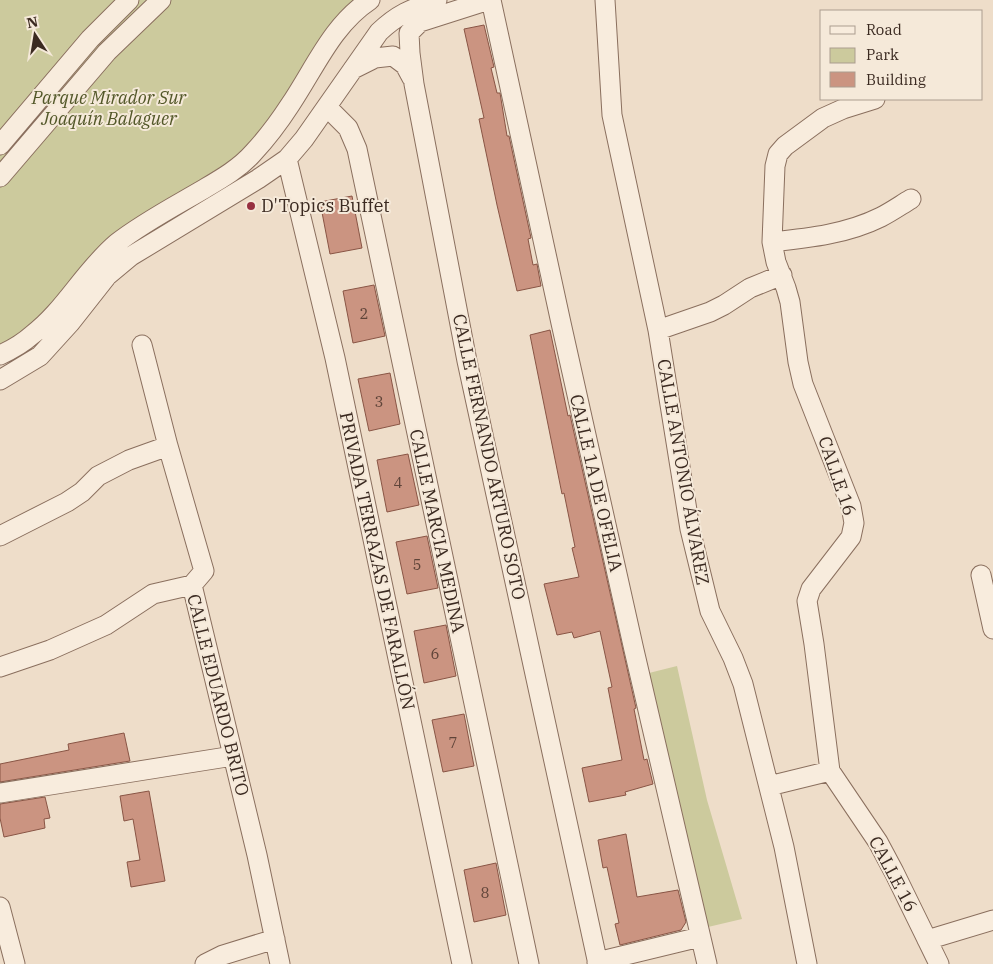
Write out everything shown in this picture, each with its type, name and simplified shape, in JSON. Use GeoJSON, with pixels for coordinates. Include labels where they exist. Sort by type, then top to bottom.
{"type":"FeatureCollection","features":[{"type":"Feature","properties":{"kind":"street"},"geometry":{"type":"LineString","coordinates":[[0,145],[90,39],[129,0]]}},
{"type":"Feature","properties":{"kind":"street"},"geometry":{"type":"LineString","coordinates":[[0,178],[107,52],[161,0]]}},
{"type":"Feature","properties":{"kind":"street"},"geometry":{"type":"LineString","coordinates":[[0,355],[32,336],[60,308],[94,265],[118,243],[138,228],[226,176],[251,155],[290,106],[335,32],[348,17],[370,0]]}},
{"type":"Feature","properties":{"kind":"street"},"geometry":{"type":"LineString","coordinates":[[0,380],[40,356],[70,323],[107,276],[131,256],[258,179],[287,159],[304,139],[379,32],[391,20],[404,12],[437,0]]}},
{"type":"Feature","properties":{"kind":"street","name":"CALLE FERNANDO ARTURO SOTO"},"geometry":{"type":"LineString","coordinates":[[490,0],[420,22],[409,33],[410,53],[414,84],[468,361],[597,963]]}},
{"type":"Feature","properties":{"kind":"street","name":"CALLE 1A DE OFELIA"},"geometry":{"type":"LineString","coordinates":[[490,0],[567,352],[707,964]]}},
{"type":"Feature","properties":{"kind":"street","name":"CALLE ANTONIO ÁLVAREZ"},"geometry":{"type":"LineString","coordinates":[[605,0],[612,115],[658,330],[690,529],[706,600],[744,684],[784,848],[807,964]]}},
{"type":"Feature","properties":{"kind":"street"},"geometry":{"type":"LineString","coordinates":[[352,70],[375,58],[393,56],[405,65],[414,84]]}},
{"type":"Feature","properties":{"kind":"street","name":"CALLE 16"},"geometry":{"type":"LineString","coordinates":[[872,100],[843,109],[823,118],[784,146],[778,154],[775,166],[772,242],[776,262],[790,302],[802,384],[851,506],[854,523],[851,537],[811,589],[807,601],[830,771],[878,842],[939,964]]}},
{"type":"Feature","properties":{"kind":"street","name":"CALLE MARCIA MEDINA"},"geometry":{"type":"LineString","coordinates":[[327,107],[348,128],[356,149],[529,964]]}},
{"type":"Feature","properties":{"kind":"street","name":"PRIVADA TERRAZAS DE FARALLÓN"},"geometry":{"type":"LineString","coordinates":[[287,159],[337,368],[462,964]]}},
{"type":"Feature","properties":{"kind":"street"},"geometry":{"type":"LineString","coordinates":[[772,242],[811,237],[852,228],[880,217],[911,199]]}},
{"type":"Feature","properties":{"kind":"street"},"geometry":{"type":"LineString","coordinates":[[658,330],[710,312],[750,288],[782,275]]}},
{"type":"Feature","properties":{"kind":"street","name":"CALLE EDUARDO BRITO"},"geometry":{"type":"LineString","coordinates":[[142,345],[168,446],[204,571],[192,585],[257,855],[280,964]]}},
{"type":"Feature","properties":{"kind":"street"},"geometry":{"type":"LineString","coordinates":[[0,536],[67,502],[82,492],[98,476],[129,460],[168,446]]}},
{"type":"Feature","properties":{"kind":"street"},"geometry":{"type":"LineString","coordinates":[[981,574],[993,629]]}},
{"type":"Feature","properties":{"kind":"street"},"geometry":{"type":"LineString","coordinates":[[0,667],[50,650],[98,629],[152,594],[192,585]]}},
{"type":"Feature","properties":{"kind":"street"},"geometry":{"type":"LineString","coordinates":[[0,793],[233,756]]}},
{"type":"Feature","properties":{"kind":"street"},"geometry":{"type":"LineString","coordinates":[[769,786],[830,771]]}},
{"type":"Feature","properties":{"kind":"street"},"geometry":{"type":"LineString","coordinates":[[0,906],[14,964]]}},
{"type":"Feature","properties":{"kind":"street"},"geometry":{"type":"LineString","coordinates":[[927,940],[993,920]]}},
{"type":"Feature","properties":{"kind":"street"},"geometry":{"type":"LineString","coordinates":[[597,963],[700,937]]}},
{"type":"Feature","properties":{"kind":"street"},"geometry":{"type":"LineString","coordinates":[[205,964],[275,939]]}},
{"type":"Feature","properties":{"kind":"green space","name":"Parque Mirador Sur Joaquín Balaguer"},"geometry":{"type":"Polygon","coordinates":[[[0,0],[357,0],[240,156],[222,170],[134,222],[39,319],[0,347],[0,0]]]}},
{"type":"Feature","properties":{"kind":"green space"},"geometry":{"type":"Polygon","coordinates":[[[677,666],[707,800],[742,919],[708,927],[645,674],[677,666]]]}},
{"type":"Feature","properties":{"kind":"building"},"geometry":{"type":"Polygon","coordinates":[[[484,25],[494,67],[491,68],[497,93],[500,93],[507,136],[509,136],[531,238],[528,239],[533,265],[537,264],[541,286],[517,291],[479,119],[484,118],[464,29],[484,25]]]}},
{"type":"Feature","properties":{"kind":"building"},"geometry":{"type":"Polygon","coordinates":[[[352,196],[362,248],[330,254],[320,202],[352,196]]]}},
{"type":"Feature","properties":{"kind":"building"},"geometry":{"type":"Polygon","coordinates":[[[374,285],[385,336],[353,343],[343,291],[374,285]]]}},
{"type":"Feature","properties":{"kind":"building"},"geometry":{"type":"Polygon","coordinates":[[[550,330],[568,416],[570,415],[636,708],[634,709],[644,760],[647,759],[653,784],[625,792],[626,795],[589,802],[582,768],[622,760],[608,688],[612,687],[600,631],[574,638],[572,632],[557,635],[544,584],[579,577],[572,548],[575,547],[564,493],[562,494],[530,335],[550,330]]]}},
{"type":"Feature","properties":{"kind":"building"},"geometry":{"type":"Polygon","coordinates":[[[390,373],[400,424],[369,431],[358,379],[390,373]]]}},
{"type":"Feature","properties":{"kind":"building"},"geometry":{"type":"Polygon","coordinates":[[[408,454],[419,505],[387,512],[377,460],[408,454]]]}},
{"type":"Feature","properties":{"kind":"building"},"geometry":{"type":"Polygon","coordinates":[[[427,536],[438,588],[407,594],[396,542],[427,536]]]}},
{"type":"Feature","properties":{"kind":"building"},"geometry":{"type":"Polygon","coordinates":[[[446,625],[456,676],[424,683],[414,631],[446,625]]]}},
{"type":"Feature","properties":{"kind":"building"},"geometry":{"type":"Polygon","coordinates":[[[464,714],[474,766],[443,772],[432,720],[464,714]]]}},
{"type":"Feature","properties":{"kind":"building"},"geometry":{"type":"Polygon","coordinates":[[[124,733],[130,761],[0,782],[0,764],[69,750],[68,744],[124,733]]]}},
{"type":"Feature","properties":{"kind":"building"},"geometry":{"type":"Polygon","coordinates":[[[149,791],[165,881],[131,887],[127,862],[140,860],[133,819],[124,821],[120,796],[149,791]]]}},
{"type":"Feature","properties":{"kind":"building"},"geometry":{"type":"Polygon","coordinates":[[[45,797],[50,818],[44,819],[45,828],[4,837],[0,818],[0,804],[45,797]]]}},
{"type":"Feature","properties":{"kind":"building"},"geometry":{"type":"Polygon","coordinates":[[[626,834],[637,897],[678,890],[686,922],[681,930],[620,945],[615,924],[619,923],[607,867],[603,868],[598,840],[626,834]]]}},
{"type":"Feature","properties":{"kind":"building"},"geometry":{"type":"Polygon","coordinates":[[[496,863],[506,915],[474,922],[464,870],[496,863]]]}},
{"type":"Feature","properties":{"kind":"place","name":"D'Topics Buffet"},"geometry":{"type":"Point","coordinates":[251,206]}}]}
